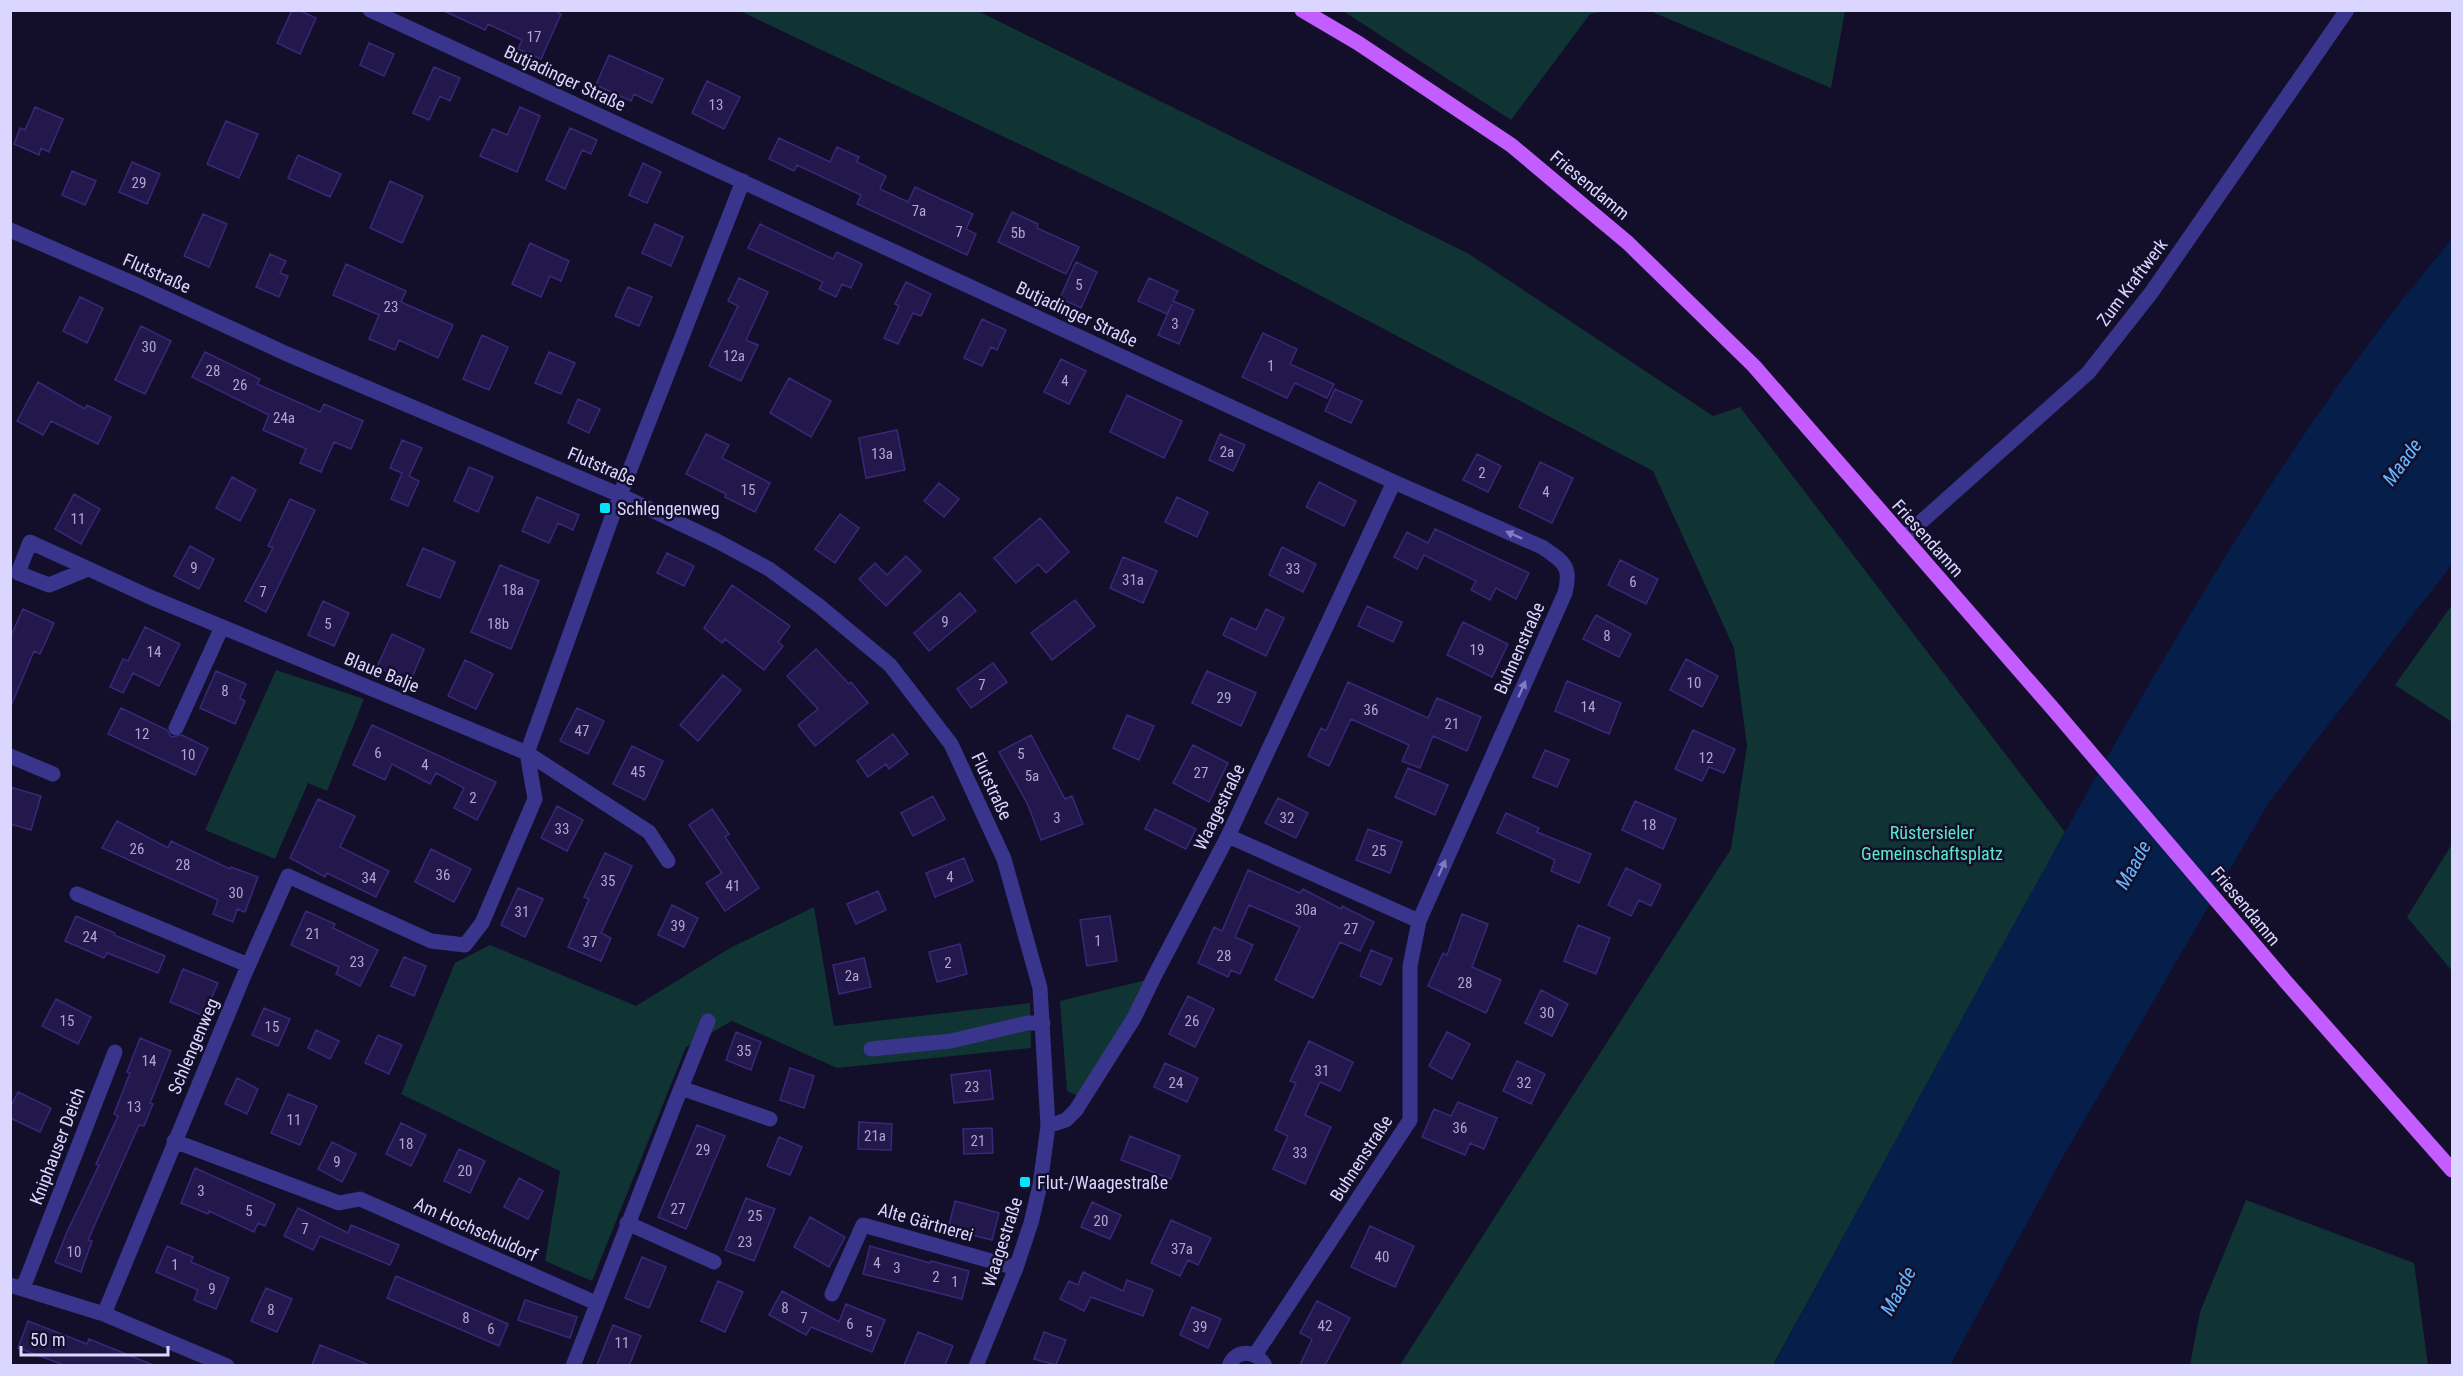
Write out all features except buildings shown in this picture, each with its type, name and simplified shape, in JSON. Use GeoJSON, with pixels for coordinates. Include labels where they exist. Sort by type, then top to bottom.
{"type":"FeatureCollection","features":[{"type":"Feature","properties":{"kind":"main road","name":"Friesendamm"},"geometry":{"type":"LineString","coordinates":[[1302,10],[1358,43],[1511,145],[1628,243],[1754,366],[2054,710],[2286,982],[2452,1170]]}},
{"type":"Feature","properties":{"kind":"street","name":"Butjadinger Straße"},"geometry":{"type":"LineString","coordinates":[[370,10],[1394,482]]}},
{"type":"Feature","properties":{"kind":"street","name":"Zum Kraftwerk"},"geometry":{"type":"LineString","coordinates":[[1903,538],[2088,373],[2151,293],[2347,10]]}},
{"type":"Feature","properties":{"kind":"street"},"geometry":{"type":"LineString","coordinates":[[620,495],[743,181]]}},
{"type":"Feature","properties":{"kind":"street","name":"Flutstraße"},"geometry":{"type":"LineString","coordinates":[[10,230],[287,354],[620,495],[717,541],[769,569],[818,604],[890,666],[951,744],[1004,859],[1040,988]]}},
{"type":"Feature","properties":{"kind":"street","name":"Waagestraße"},"geometry":{"type":"LineString","coordinates":[[1048,1126],[1066,1120],[1076,1110],[1134,1018],[1228,836],[1394,482]]}},
{"type":"Feature","properties":{"kind":"street","name":"Buhnenstraße"},"geometry":{"type":"LineString","coordinates":[[1228,1365],[1239,1354],[1260,1360],[1410,1120],[1410,966],[1419,921],[1565,593],[1569,576],[1563,561],[1542,547],[1394,482]]}},
{"type":"Feature","properties":{"kind":"street","name":"Schlengenweg"},"geometry":{"type":"LineString","coordinates":[[104,1314],[174,1141],[288,876],[431,941],[465,945],[482,923],[535,799],[527,753],[620,495]]}},
{"type":"Feature","properties":{"kind":"street","name":"Blaue Balje"},"geometry":{"type":"LineString","coordinates":[[88,569],[527,753]]}},
{"type":"Feature","properties":{"kind":"street"},"geometry":{"type":"LineString","coordinates":[[176,728],[222,627]]}},
{"type":"Feature","properties":{"kind":"street"},"geometry":{"type":"LineString","coordinates":[[527,753],[649,831],[668,861]]}},
{"type":"Feature","properties":{"kind":"street"},"geometry":{"type":"LineString","coordinates":[[10,756],[53,774]]}},
{"type":"Feature","properties":{"kind":"street"},"geometry":{"type":"LineString","coordinates":[[1228,836],[1419,921]]}},
{"type":"Feature","properties":{"kind":"street"},"geometry":{"type":"LineString","coordinates":[[77,894],[248,965]]}},
{"type":"Feature","properties":{"kind":"street","name":"Waagestraße"},"geometry":{"type":"LineString","coordinates":[[976,1365],[1016,1268],[1031,1223],[1040,1185],[1048,1126],[1040,988]]}},
{"type":"Feature","properties":{"kind":"street"},"geometry":{"type":"LineString","coordinates":[[573,1365],[708,1021]]}},
{"type":"Feature","properties":{"kind":"street"},"geometry":{"type":"LineString","coordinates":[[871,1049],[951,1041],[1027,1023],[1043,1023]]}},
{"type":"Feature","properties":{"kind":"street","name":"Kniphauser Deich"},"geometry":{"type":"LineString","coordinates":[[115,1052],[16,1286],[104,1314],[226,1365]]}},
{"type":"Feature","properties":{"kind":"street"},"geometry":{"type":"LineString","coordinates":[[681,1088],[770,1119]]}},
{"type":"Feature","properties":{"kind":"street","name":"Am Hochschuldorf"},"geometry":{"type":"LineString","coordinates":[[174,1141],[339,1203],[360,1199],[596,1303]]}},
{"type":"Feature","properties":{"kind":"street"},"geometry":{"type":"LineString","coordinates":[[627,1223],[714,1262]]}},
{"type":"Feature","properties":{"kind":"street","name":"Alte Gärtnerei"},"geometry":{"type":"LineString","coordinates":[[832,1294],[863,1225],[1016,1268]]}},
{"type":"Feature","properties":{"kind":"green space","name":"Rüstersieler Gemeinschaftsplatz"},"geometry":{"type":"Polygon","coordinates":[[[740,11],[978,11],[1469,254],[1713,416],[1740,407],[2065,832],[1773,1365],[1400,1365],[1731,849],[1747,746],[1734,648],[1653,471],[1164,213],[740,11]]]}},
{"type":"Feature","properties":{"kind":"green space"},"geometry":{"type":"Polygon","coordinates":[[[1343,11],[1608,11],[1590,14],[1511,120],[1343,11]]]}},
{"type":"Feature","properties":{"kind":"green space"},"geometry":{"type":"Polygon","coordinates":[[[1650,11],[1845,11],[1831,88],[1650,11]]]}},
{"type":"Feature","properties":{"kind":"green space"},"geometry":{"type":"Polygon","coordinates":[[[2452,605],[2452,722],[2395,685],[2452,605]]]}},
{"type":"Feature","properties":{"kind":"green space"},"geometry":{"type":"Polygon","coordinates":[[[276,670],[364,699],[327,791],[308,783],[275,859],[205,830],[276,670]]]}},
{"type":"Feature","properties":{"kind":"green space"},"geometry":{"type":"Polygon","coordinates":[[[2452,844],[2452,971],[2407,917],[2452,844]]]}},
{"type":"Feature","properties":{"kind":"green space"},"geometry":{"type":"Polygon","coordinates":[[[814,907],[834,1026],[1030,1003],[1031,1048],[837,1068],[732,1021],[686,1047],[592,1281],[545,1261],[560,1171],[401,1094],[455,963],[490,945],[636,1006],[730,948],[814,907]]]}},
{"type":"Feature","properties":{"kind":"green space"},"geometry":{"type":"Polygon","coordinates":[[[1146,980],[1130,1017],[1080,1097],[1067,1091],[1060,1001],[1146,980]]]}},
{"type":"Feature","properties":{"kind":"green space"},"geometry":{"type":"Polygon","coordinates":[[[2246,1200],[2414,1263],[2428,1365],[2190,1365],[2200,1312],[2246,1200]]]}},
{"type":"Feature","properties":{"kind":"water","name":"Maade"},"geometry":{"type":"Polygon","coordinates":[[[2452,239],[2452,564],[2269,802],[2060,1162],[1950,1365],[1773,1366],[2054,852],[2218,569],[2305,433],[2352,366],[2452,239]]]}},
{"type":"Feature","properties":{"kind":"place","name":"Schlengenweg"},"geometry":{"type":"Point","coordinates":[605,508]}},
{"type":"Feature","properties":{"kind":"place","name":"Flut-/Waagestraße"},"geometry":{"type":"Point","coordinates":[1025,1182]}}]}
